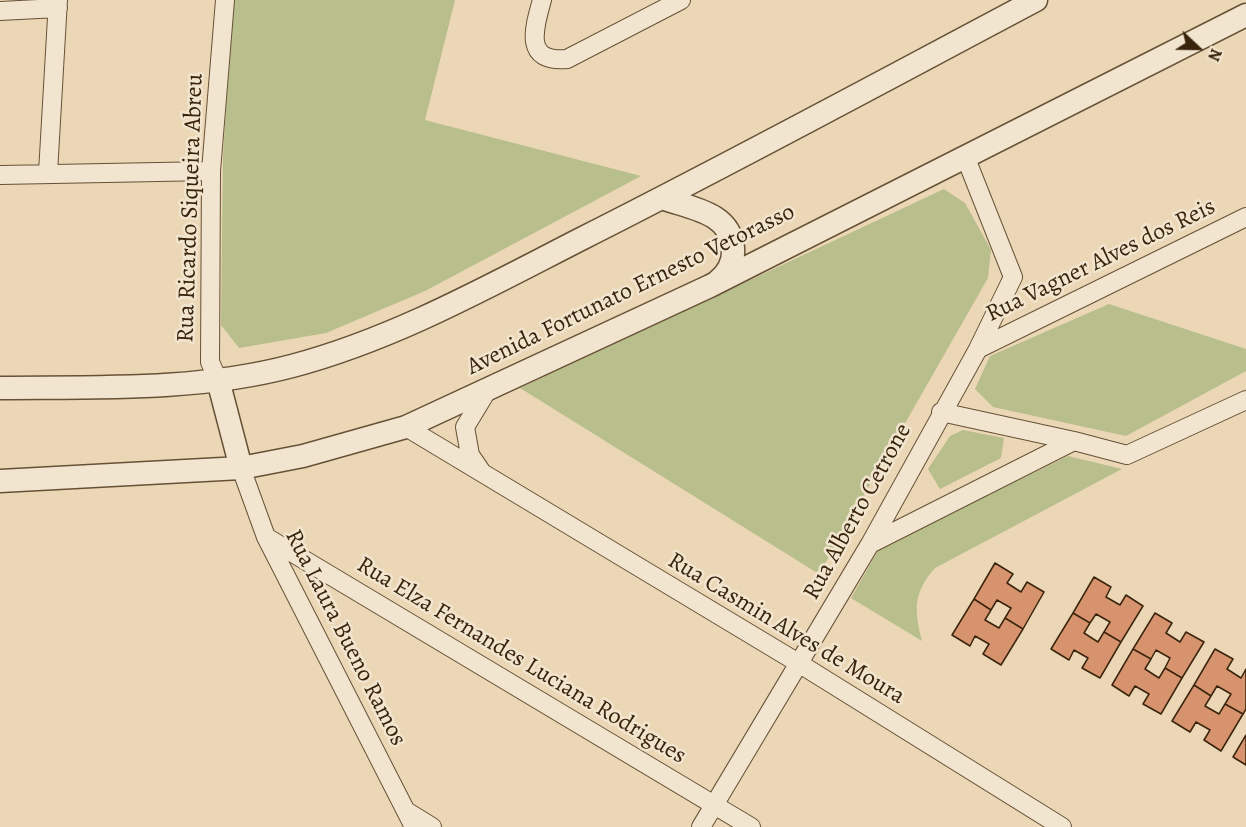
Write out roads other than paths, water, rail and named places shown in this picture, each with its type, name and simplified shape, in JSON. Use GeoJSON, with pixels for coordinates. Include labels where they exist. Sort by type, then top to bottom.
{"type":"FeatureCollection","features":[{"type":"Feature","properties":{"kind":"street","name":"Rua Ricardo Siqueira Abreu"},"geometry":{"type":"LineString","coordinates":[[218,380],[210,362],[211,171],[225,0]]}},
{"type":"Feature","properties":{"kind":"street"},"geometry":{"type":"LineString","coordinates":[[542,0],[534,28],[534,42],[541,54],[553,61],[567,59],[675,1]]}},
{"type":"Feature","properties":{"kind":"street"},"geometry":{"type":"LineString","coordinates":[[0,388],[116,387],[218,380],[291,366],[393,332],[460,301],[662,198],[1036,0]]}},
{"type":"Feature","properties":{"kind":"street"},"geometry":{"type":"LineString","coordinates":[[0,11],[58,4],[48,173]]}},
{"type":"Feature","properties":{"kind":"street","name":"Avenida Fortunato Ernesto Vetorasso"},"geometry":{"type":"LineString","coordinates":[[0,481],[241,468],[303,456],[406,427],[717,282],[1246,15]]}},
{"type":"Feature","properties":{"kind":"street","name":"Rua Alberto Cetrone"},"geometry":{"type":"LineString","coordinates":[[701,827],[870,544],[941,412],[978,349],[1013,277],[965,156]]}},
{"type":"Feature","properties":{"kind":"street"},"geometry":{"type":"LineString","coordinates":[[0,176],[48,173],[211,171]]}},
{"type":"Feature","properties":{"kind":"street"},"geometry":{"type":"LineString","coordinates":[[662,198],[712,215],[724,225],[732,239],[733,255],[728,270],[717,282]]}},
{"type":"Feature","properties":{"kind":"street","name":"Rua Vagner Alves dos Reis"},"geometry":{"type":"LineString","coordinates":[[978,349],[1246,217]]}},
{"type":"Feature","properties":{"kind":"street"},"geometry":{"type":"LineString","coordinates":[[218,380],[241,468]]}},
{"type":"Feature","properties":{"kind":"street","name":"Rua Casmin Alves de Moura"},"geometry":{"type":"LineString","coordinates":[[484,474],[470,455],[465,428],[488,389]]}},
{"type":"Feature","properties":{"kind":"street"},"geometry":{"type":"LineString","coordinates":[[941,412],[1127,455],[1246,400]]}},
{"type":"Feature","properties":{"kind":"street","name":"Rua Casmin Alves de Moura"},"geometry":{"type":"LineString","coordinates":[[406,427],[800,664],[1062,827]]}},
{"type":"Feature","properties":{"kind":"street"},"geometry":{"type":"LineString","coordinates":[[870,544],[1074,441]]}},
{"type":"Feature","properties":{"kind":"street","name":"Rua Laura Bueno Ramos"},"geometry":{"type":"LineString","coordinates":[[241,468],[266,537],[410,819]]}},
{"type":"Feature","properties":{"kind":"street","name":"Rua Elza Fernandes Luciana Rodrigues"},"geometry":{"type":"LineString","coordinates":[[266,537],[751,827]]}},
{"type":"Feature","properties":{"kind":"street"},"geometry":{"type":"LineString","coordinates":[[410,819],[432,827]]}}]}
